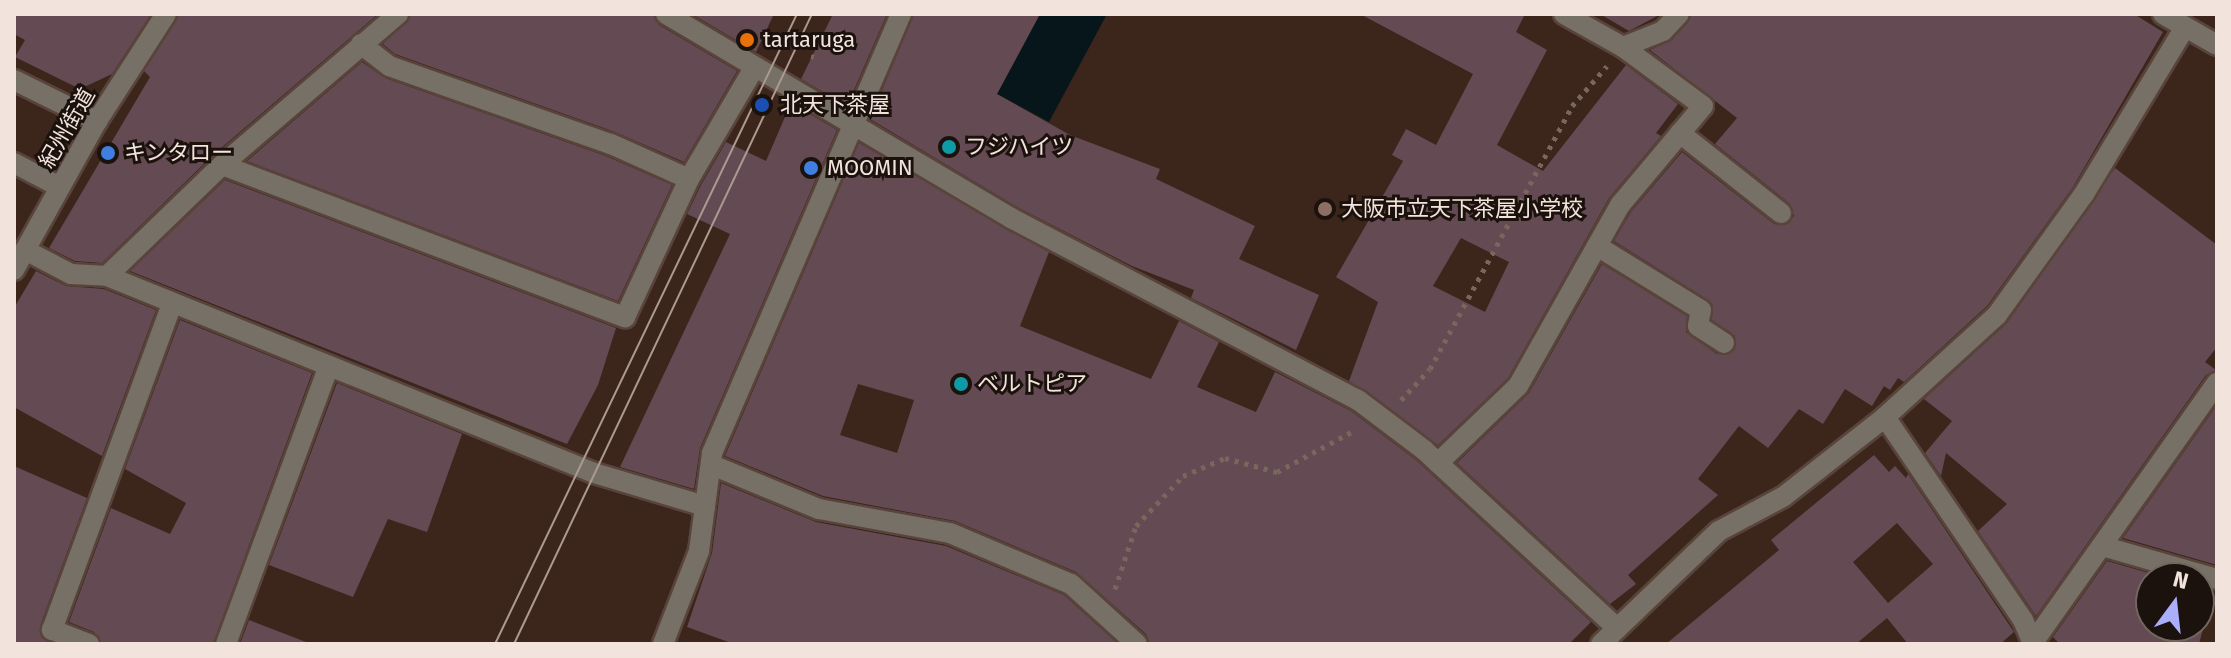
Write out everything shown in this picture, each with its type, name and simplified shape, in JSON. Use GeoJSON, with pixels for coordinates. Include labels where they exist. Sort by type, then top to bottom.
{"type":"FeatureCollection","features":[{"type":"Feature","properties":{"kind":"street","name":"紀州街道"},"geometry":{"type":"LineString","coordinates":[[14,270],[97,121],[166,14]]}},
{"type":"Feature","properties":{"kind":"street"},"geometry":{"type":"LineString","coordinates":[[107,276],[222,165],[398,14]]}},
{"type":"Feature","properties":{"kind":"street"},"geometry":{"type":"LineString","coordinates":[[666,14],[851,127],[1011,218],[1358,400],[1438,463],[1617,628]]}},
{"type":"Feature","properties":{"kind":"street"},"geometry":{"type":"LineString","coordinates":[[670,642],[699,551],[712,453],[901,14]]}},
{"type":"Feature","properties":{"kind":"street"},"geometry":{"type":"LineString","coordinates":[[1438,463],[1518,386],[1620,205],[1703,106],[1623,47],[1564,14]]}},
{"type":"Feature","properties":{"kind":"street"},"geometry":{"type":"LineString","coordinates":[[1623,47],[1663,31],[1679,14]]}},
{"type":"Feature","properties":{"kind":"street"},"geometry":{"type":"LineString","coordinates":[[2163,14],[2216,43]]}},
{"type":"Feature","properties":{"kind":"street"},"geometry":{"type":"LineString","coordinates":[[1601,644],[1719,531],[1783,497],[1885,417],[1997,315],[2084,194],[2185,27]]}},
{"type":"Feature","properties":{"kind":"street"},"geometry":{"type":"LineString","coordinates":[[361,44],[389,66],[611,144],[689,179]]}},
{"type":"Feature","properties":{"kind":"street"},"geometry":{"type":"LineString","coordinates":[[222,165],[625,317],[689,179],[754,68]]}},
{"type":"Feature","properties":{"kind":"street"},"geometry":{"type":"LineString","coordinates":[[14,80],[97,121]]}},
{"type":"Feature","properties":{"kind":"street"},"geometry":{"type":"LineString","coordinates":[[1680,133],[1781,213]]}},
{"type":"Feature","properties":{"kind":"street"},"geometry":{"type":"LineString","coordinates":[[14,163],[60,187]]}},
{"type":"Feature","properties":{"kind":"street"},"geometry":{"type":"LineString","coordinates":[[1597,246],[1701,310],[1698,326],[1724,343]]}},
{"type":"Feature","properties":{"kind":"street"},"geometry":{"type":"LineString","coordinates":[[25,250],[71,274],[107,276],[171,306],[594,473],[705,506]]}},
{"type":"Feature","properties":{"kind":"street"},"geometry":{"type":"LineString","coordinates":[[89,644],[52,630],[171,306]]}},
{"type":"Feature","properties":{"kind":"street"},"geometry":{"type":"LineString","coordinates":[[226,644],[329,366]]}},
{"type":"Feature","properties":{"kind":"street"},"geometry":{"type":"LineString","coordinates":[[2032,644],[2217,383]]}},
{"type":"Feature","properties":{"kind":"street"},"geometry":{"type":"LineString","coordinates":[[1885,417],[2023,620],[2032,644]]}},
{"type":"Feature","properties":{"kind":"street"},"geometry":{"type":"LineString","coordinates":[[712,465],[819,509],[950,533],[1071,584],[1137,644]]}},
{"type":"Feature","properties":{"kind":"street"},"geometry":{"type":"LineString","coordinates":[[2102,546],[2217,579]]}},
{"type":"Feature","properties":{"kind":"path"},"geometry":{"type":"LineString","coordinates":[[1107,614],[1136,526],[1183,476],[1225,458],[1277,472],[1380,417],[1430,369],[1572,106],[1623,47]]}},
{"type":"Feature","properties":{"kind":"shaded area"},"geometry":{"type":"Polygon","coordinates":[[[1040,14],[1107,14],[1049,122],[997,94],[1040,14]]]}},
{"type":"Feature","properties":{"kind":"building"},"geometry":{"type":"Polygon","coordinates":[[[14,14],[151,14],[112,74],[80,89],[15,57],[25,40],[14,34],[14,14]]]}},
{"type":"Feature","properties":{"kind":"building"},"geometry":{"type":"Polygon","coordinates":[[[179,14],[378,14],[213,155],[102,263],[75,261],[49,248],[150,77],[144,71],[179,14]]]}},
{"type":"Feature","properties":{"kind":"building"},"geometry":{"type":"Polygon","coordinates":[[[411,14],[653,14],[659,25],[737,71],[684,162],[615,132],[395,54],[383,44],[411,14]]]}},
{"type":"Feature","properties":{"kind":"building"},"geometry":{"type":"Polygon","coordinates":[[[692,14],[774,14],[756,52],[692,14]]]}},
{"type":"Feature","properties":{"kind":"building"},"geometry":{"type":"Polygon","coordinates":[[[833,14],[887,14],[847,106],[801,79],[833,14]]]}},
{"type":"Feature","properties":{"kind":"building"},"geometry":{"type":"Polygon","coordinates":[[[914,14],[1040,14],[997,94],[1070,135],[1160,169],[1156,179],[1255,226],[1239,259],[1319,295],[1296,350],[1191,298],[1194,290],[1132,266],[1017,207],[870,119],[914,14]]]}},
{"type":"Feature","properties":{"kind":"building"},"geometry":{"type":"Polygon","coordinates":[[[1360,14],[1525,14],[1516,32],[1547,50],[1497,145],[1543,171],[1626,65],[1678,104],[1656,133],[1661,136],[1609,198],[1508,378],[1438,445],[1349,381],[1378,302],[1336,277],[1403,161],[1392,155],[1406,129],[1436,145],[1473,74],[1360,14]],[[1461,238],[1433,286],[1485,312],[1509,262],[1461,238]]]}},
{"type":"Feature","properties":{"kind":"building"},"geometry":{"type":"Polygon","coordinates":[[[1600,14],[1661,14],[1629,31],[1600,14]]]}},
{"type":"Feature","properties":{"kind":"building"},"geometry":{"type":"Polygon","coordinates":[[[1692,14],[2134,14],[2163,32],[2073,187],[1987,306],[1904,382],[1898,378],[1890,390],[1884,386],[1872,406],[1845,389],[1823,424],[1799,409],[1768,448],[1739,426],[1698,479],[1718,495],[1628,575],[1636,584],[1610,604],[1457,463],[1529,393],[1602,264],[1687,316],[1686,332],[1717,354],[1735,349],[1735,336],[1712,320],[1708,300],[1614,241],[1631,212],[1682,152],[1774,224],[1785,225],[1794,216],[1789,203],[1715,144],[1737,118],[1650,50],[1672,40],[1692,14]]]}},
{"type":"Feature","properties":{"kind":"building"},"geometry":{"type":"Polygon","coordinates":[[[362,62],[385,78],[606,156],[672,185],[618,301],[247,161],[362,62]]]}},
{"type":"Feature","properties":{"kind":"building"},"geometry":{"type":"Polygon","coordinates":[[[791,103],[837,130],[700,448],[694,489],[620,467],[730,234],[687,214],[726,142],[766,161],[791,103]]]}},
{"type":"Feature","properties":{"kind":"building"},"geometry":{"type":"Polygon","coordinates":[[[859,143],[1049,252],[1020,326],[1151,379],[1179,321],[1219,342],[1197,387],[1256,412],[1275,372],[1351,411],[1416,460],[1591,622],[1569,644],[1150,644],[1146,634],[1076,572],[955,521],[823,496],[725,456],[859,143]],[[858,384],[840,435],[897,453],[914,400],[858,384]]]}},
{"type":"Feature","properties":{"kind":"building"},"geometry":{"type":"Polygon","coordinates":[[[2115,168],[2217,245],[2217,347],[2205,362],[2216,370],[2206,375],[2036,616],[1978,531],[2007,504],[1946,453],[1941,476],[1925,453],[1952,421],[1924,399],[2007,323],[2115,168]]]}},
{"type":"Feature","properties":{"kind":"building"},"geometry":{"type":"Polygon","coordinates":[[[225,180],[616,328],[598,385],[567,444],[130,271],[225,180]]]}},
{"type":"Feature","properties":{"kind":"building"},"geometry":{"type":"Polygon","coordinates":[[[36,271],[66,286],[104,289],[156,310],[102,456],[14,407],[14,308],[36,271]]]}},
{"type":"Feature","properties":{"kind":"building"},"geometry":{"type":"Polygon","coordinates":[[[180,320],[312,373],[213,644],[102,644],[94,632],[69,622],[111,508],[170,534],[186,503],[125,469],[180,320]]]}},
{"type":"Feature","properties":{"kind":"building"},"geometry":{"type":"Polygon","coordinates":[[[337,383],[462,434],[427,532],[388,519],[353,597],[269,565],[337,383]]]}},
{"type":"Feature","properties":{"kind":"building"},"geometry":{"type":"Polygon","coordinates":[[[2217,405],[2217,565],[2123,538],[2217,405]]]}},
{"type":"Feature","properties":{"kind":"building"},"geometry":{"type":"Polygon","coordinates":[[[1874,455],[1889,472],[1895,466],[1906,478],[1908,474],[2014,632],[2000,644],[1908,644],[1887,618],[1856,644],[1666,644],[1779,550],[1771,540],[1874,455]],[[1897,523],[1853,562],[1888,603],[1933,564],[1897,523]]]}},
{"type":"Feature","properties":{"kind":"building"},"geometry":{"type":"Polygon","coordinates":[[[14,466],[87,498],[40,626],[42,638],[52,644],[14,644],[14,466]]]}},
{"type":"Feature","properties":{"kind":"building"},"geometry":{"type":"Polygon","coordinates":[[[721,483],[816,522],[946,546],[1064,595],[1118,644],[734,644],[687,627],[712,553],[721,483]]]}},
{"type":"Feature","properties":{"kind":"building"},"geometry":{"type":"Polygon","coordinates":[[[2107,561],[2135,569],[2135,642],[2200,642],[2060,644],[2053,637],[2107,561]]]}},
{"type":"Feature","properties":{"kind":"building"},"geometry":{"type":"Polygon","coordinates":[[[249,620],[306,642],[240,644],[249,620]]]}},
{"type":"Feature","properties":{"kind":"tram line"},"geometry":{"type":"LineString","coordinates":[[495,644],[797,14]]}},
{"type":"Feature","properties":{"kind":"tram line"},"geometry":{"type":"LineString","coordinates":[[514,644],[812,14]]}},
{"type":"Feature","properties":{"kind":"place","name":"tartaruga"},"geometry":{"type":"Point","coordinates":[747,40]}},
{"type":"Feature","properties":{"kind":"place","name":"北天下茶屋"},"geometry":{"type":"Point","coordinates":[762,105]}},
{"type":"Feature","properties":{"kind":"place","name":"フジハイツ"},"geometry":{"type":"Point","coordinates":[949,147]}},
{"type":"Feature","properties":{"kind":"place","name":"キンタロー"},"geometry":{"type":"Point","coordinates":[108,153]}},
{"type":"Feature","properties":{"kind":"place","name":"MOOMIN"},"geometry":{"type":"Point","coordinates":[811,168]}},
{"type":"Feature","properties":{"kind":"place","name":"大阪市立天下茶屋小学校"},"geometry":{"type":"Point","coordinates":[1325,209]}},
{"type":"Feature","properties":{"kind":"place","name":"ベルトピア"},"geometry":{"type":"Point","coordinates":[961,384]}}]}
